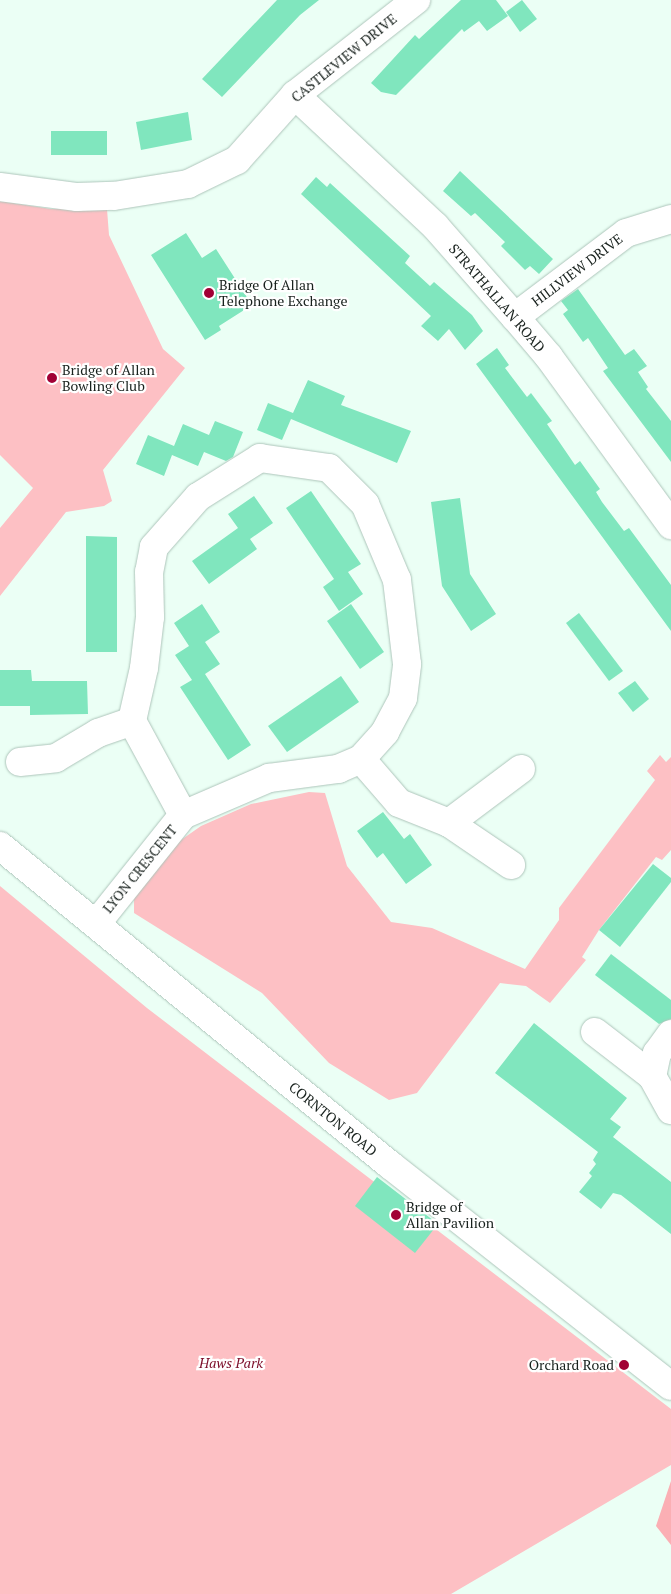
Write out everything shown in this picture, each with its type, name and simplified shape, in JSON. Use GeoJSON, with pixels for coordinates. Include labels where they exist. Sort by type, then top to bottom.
{"type":"FeatureCollection","features":[{"type":"Feature","properties":{"kind":"street","name":"CASTLEVIEW DRIVE"},"geometry":{"type":"LineString","coordinates":[[0,187],[77,197],[104,196],[188,184],[237,160],[295,94],[416,0]]}},
{"type":"Feature","properties":{"kind":"street","name":"STRATHALLAN ROAD"},"geometry":{"type":"LineString","coordinates":[[295,94],[435,226],[515,317],[548,357],[671,525]]}},
{"type":"Feature","properties":{"kind":"street","name":"HILLVIEW DRIVE"},"geometry":{"type":"LineString","coordinates":[[515,317],[626,233],[671,219]]}},
{"type":"Feature","properties":{"kind":"street","name":"LYON CRESCENT"},"geometry":{"type":"LineString","coordinates":[[96,924],[183,815],[269,778],[338,769],[361,759],[385,732],[403,698],[406,655],[398,580],[365,504],[329,468],[260,458],[198,497],[154,547],[149,572],[150,617],[144,668],[132,721],[183,815]]}},
{"type":"Feature","properties":{"kind":"street"},"geometry":{"type":"LineString","coordinates":[[20,762],[56,758],[98,733],[132,721]]}},
{"type":"Feature","properties":{"kind":"street"},"geometry":{"type":"LineString","coordinates":[[361,759],[399,803],[449,823],[511,865]]}},
{"type":"Feature","properties":{"kind":"street"},"geometry":{"type":"LineString","coordinates":[[449,823],[521,769]]}},
{"type":"Feature","properties":{"kind":"street","name":"CORNTON ROAD"},"geometry":{"type":"LineString","coordinates":[[0,846],[390,1165],[671,1386]]}},
{"type":"Feature","properties":{"kind":"street"},"geometry":{"type":"LineString","coordinates":[[595,1032],[652,1076],[671,1110]]}},
{"type":"Feature","properties":{"kind":"street"},"geometry":{"type":"LineString","coordinates":[[652,1076],[657,1053],[671,1034]]}},
{"type":"Feature","properties":{"kind":"green space"},"geometry":{"type":"Polygon","coordinates":[[[0,201],[51,209],[107,209],[109,235],[163,349],[185,368],[103,470],[112,501],[104,506],[66,512],[0,596],[0,528],[33,488],[0,455],[0,201]]]}},
{"type":"Feature","properties":{"kind":"green space"},"geometry":{"type":"Polygon","coordinates":[[[660,755],[666,762],[671,757],[671,850],[662,860],[656,857],[599,930],[582,957],[586,960],[550,1003],[526,986],[500,983],[417,1093],[389,1100],[329,1063],[262,993],[134,913],[134,897],[181,840],[201,826],[251,804],[309,792],[325,793],[347,866],[391,922],[432,928],[525,969],[559,920],[559,908],[655,780],[647,771],[660,755]]]}},
{"type":"Feature","properties":{"kind":"green space","name":"Haws Park"},"geometry":{"type":"Polygon","coordinates":[[[0,886],[147,1008],[671,1409],[671,1465],[451,1594],[0,1594],[0,886]]]}},
{"type":"Feature","properties":{"kind":"shaded area"},"geometry":{"type":"Polygon","coordinates":[[[671,1481],[671,1545],[656,1526],[671,1481]]]}},
{"type":"Feature","properties":{"kind":"building"},"geometry":{"type":"Polygon","coordinates":[[[277,0],[319,0],[300,15],[222,97],[202,79],[277,0]]]}},
{"type":"Feature","properties":{"kind":"building"},"geometry":{"type":"Polygon","coordinates":[[[461,0],[496,0],[508,16],[487,31],[479,21],[464,32],[462,29],[396,95],[381,92],[371,83],[415,35],[419,39],[461,0]]]}},
{"type":"Feature","properties":{"kind":"building"},"geometry":{"type":"Polygon","coordinates":[[[522,0],[537,19],[520,32],[506,12],[522,0]]]}},
{"type":"Feature","properties":{"kind":"building"},"geometry":{"type":"Polygon","coordinates":[[[188,112],[192,140],[141,150],[136,122],[188,112]]]}},
{"type":"Feature","properties":{"kind":"building"},"geometry":{"type":"Polygon","coordinates":[[[51,131],[107,131],[107,155],[51,155],[51,131]]]}},
{"type":"Feature","properties":{"kind":"building"},"geometry":{"type":"Polygon","coordinates":[[[460,171],[553,259],[539,274],[530,266],[525,270],[501,246],[505,242],[475,213],[471,216],[443,191],[460,171]]]}},
{"type":"Feature","properties":{"kind":"building"},"geometry":{"type":"Polygon","coordinates":[[[316,177],[327,187],[330,183],[410,256],[405,263],[430,286],[434,282],[472,315],[483,331],[465,350],[449,329],[438,341],[421,326],[431,316],[301,194],[316,177]]]}},
{"type":"Feature","properties":{"kind":"building","name":"Bridge Of Allan Telephone Exchange"},"geometry":{"type":"Polygon","coordinates":[[[186,233],[202,258],[216,249],[252,305],[219,326],[221,330],[205,340],[151,255],[186,233]]]}},
{"type":"Feature","properties":{"kind":"building"},"geometry":{"type":"Polygon","coordinates":[[[578,289],[625,355],[634,349],[647,366],[638,372],[648,387],[646,389],[671,421],[671,462],[603,371],[608,368],[588,338],[583,342],[563,314],[568,310],[561,301],[578,289]]]}},
{"type":"Feature","properties":{"kind":"building"},"geometry":{"type":"Polygon","coordinates":[[[497,348],[509,365],[505,368],[527,397],[531,393],[552,421],[547,424],[575,465],[580,461],[600,489],[596,492],[602,502],[624,531],[629,528],[671,585],[671,631],[476,364],[497,348]]]}},
{"type":"Feature","properties":{"kind":"building"},"geometry":{"type":"Polygon","coordinates":[[[308,380],[345,396],[341,405],[411,431],[397,463],[291,419],[282,440],[257,430],[268,403],[293,413],[308,380]]]}},
{"type":"Feature","properties":{"kind":"building"},"geometry":{"type":"Polygon","coordinates":[[[215,421],[243,432],[233,457],[226,461],[204,452],[198,466],[172,455],[164,476],[136,464],[148,435],[174,446],[183,424],[209,435],[215,421]]]}},
{"type":"Feature","properties":{"kind":"building"},"geometry":{"type":"Polygon","coordinates":[[[311,491],[361,564],[348,572],[363,594],[339,611],[323,587],[334,579],[286,508],[311,491]]]}},
{"type":"Feature","properties":{"kind":"building"},"geometry":{"type":"Polygon","coordinates":[[[254,496],[273,523],[250,539],[257,549],[209,584],[192,561],[238,528],[228,514],[254,496]]]}},
{"type":"Feature","properties":{"kind":"building"},"geometry":{"type":"Polygon","coordinates":[[[460,498],[470,574],[496,614],[471,631],[442,586],[431,502],[460,498]]]}},
{"type":"Feature","properties":{"kind":"building"},"geometry":{"type":"Polygon","coordinates":[[[86,536],[117,537],[117,652],[86,652],[86,536]]]}},
{"type":"Feature","properties":{"kind":"building"},"geometry":{"type":"Polygon","coordinates":[[[202,604],[220,632],[205,642],[220,664],[205,674],[251,745],[228,760],[180,687],[192,680],[175,655],[189,646],[174,623],[202,604]]]}},
{"type":"Feature","properties":{"kind":"building"},"geometry":{"type":"Polygon","coordinates":[[[351,604],[384,652],[360,669],[327,621],[351,604]]]}},
{"type":"Feature","properties":{"kind":"building"},"geometry":{"type":"Polygon","coordinates":[[[579,613],[623,671],[609,681],[566,623],[579,613]]]}},
{"type":"Feature","properties":{"kind":"building"},"geometry":{"type":"Polygon","coordinates":[[[0,670],[31,670],[32,681],[87,681],[88,714],[30,715],[30,706],[0,706],[0,670]]]}},
{"type":"Feature","properties":{"kind":"building"},"geometry":{"type":"Polygon","coordinates":[[[341,676],[359,702],[287,752],[268,726],[341,676]]]}},
{"type":"Feature","properties":{"kind":"building"},"geometry":{"type":"Polygon","coordinates":[[[635,681],[649,699],[633,712],[618,693],[635,681]]]}},
{"type":"Feature","properties":{"kind":"building"},"geometry":{"type":"Polygon","coordinates":[[[383,812],[404,839],[410,834],[432,865],[406,884],[383,853],[377,858],[357,831],[383,812]]]}},
{"type":"Feature","properties":{"kind":"building"},"geometry":{"type":"Polygon","coordinates":[[[653,864],[671,878],[671,882],[620,947],[599,930],[653,864]]]}},
{"type":"Feature","properties":{"kind":"building"},"geometry":{"type":"Polygon","coordinates":[[[611,954],[671,1000],[671,1019],[659,1024],[595,975],[611,954]]]}},
{"type":"Feature","properties":{"kind":"building"},"geometry":{"type":"Polygon","coordinates":[[[534,1023],[627,1098],[610,1119],[621,1127],[613,1137],[671,1182],[671,1234],[621,1195],[613,1193],[601,1209],[579,1192],[592,1176],[589,1173],[596,1164],[593,1160],[598,1152],[495,1073],[534,1023]]]}},
{"type":"Feature","properties":{"kind":"building","name":"Bridge of Allan Pavilion"},"geometry":{"type":"Polygon","coordinates":[[[377,1177],[438,1224],[415,1253],[355,1206],[377,1177]]]}},
{"type":"Feature","properties":{"kind":"place","name":"Bridge Of Allan Telephone Exchange"},"geometry":{"type":"Point","coordinates":[209,293]}},
{"type":"Feature","properties":{"kind":"place","name":"Bridge of Allan Bowling Club"},"geometry":{"type":"Point","coordinates":[52,378]}},
{"type":"Feature","properties":{"kind":"place","name":"Bridge of Allan Pavilion"},"geometry":{"type":"Point","coordinates":[396,1215]}},
{"type":"Feature","properties":{"kind":"place","name":"Orchard Road"},"geometry":{"type":"Point","coordinates":[624,1365]}}]}
